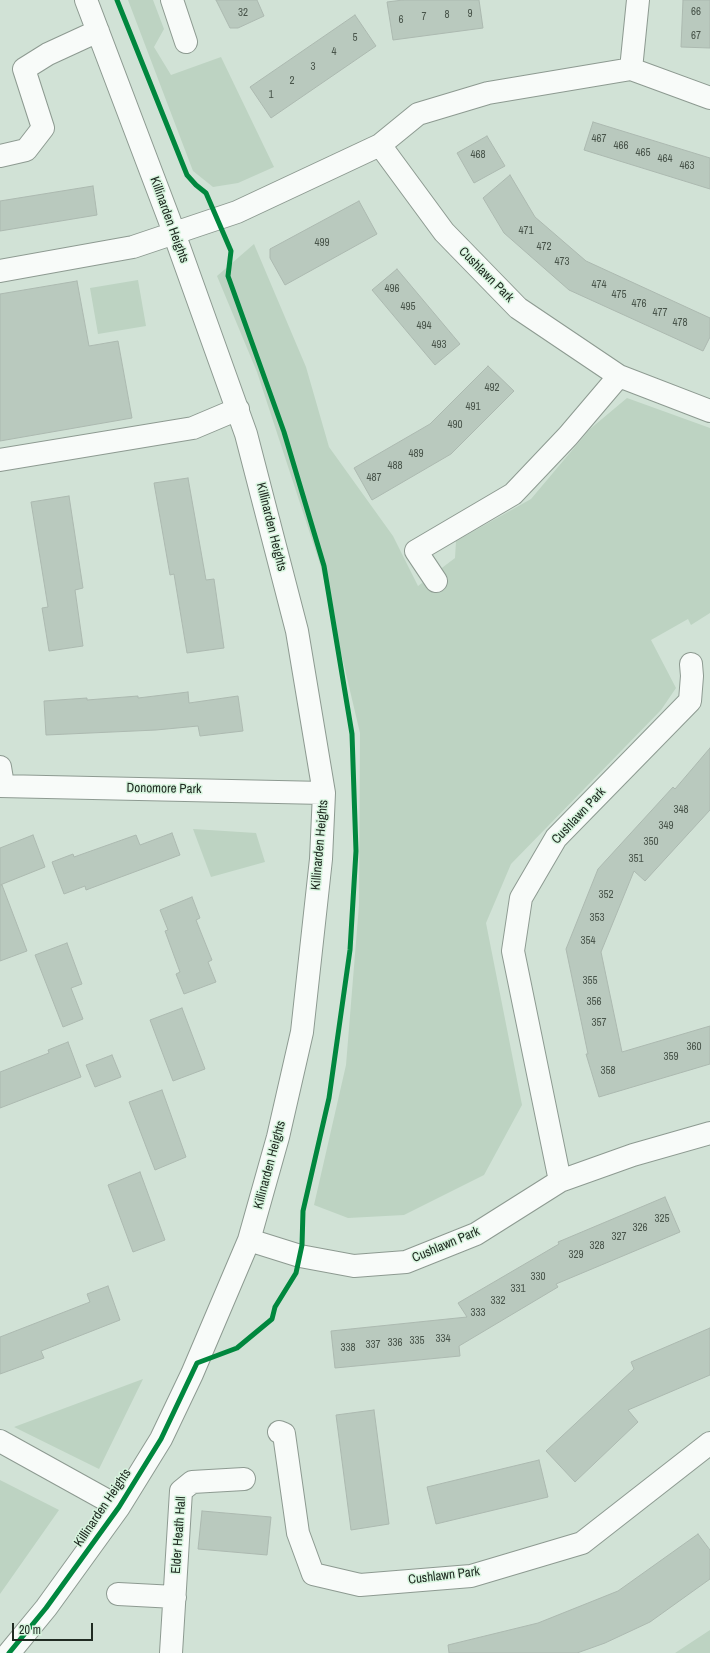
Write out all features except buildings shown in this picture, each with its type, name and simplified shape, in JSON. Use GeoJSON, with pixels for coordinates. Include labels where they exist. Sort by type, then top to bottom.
{"type":"FeatureCollection","features":[{"type":"Feature","properties":{"kind":"street","name":"Killinarden Heights"},"geometry":{"type":"LineString","coordinates":[[9,1653],[46,1608],[119,1507],[161,1439],[192,1374],[249,1240],[278,1137],[302,1032],[321,859],[324,793],[297,631],[246,434],[174,233],[86,0]]}},
{"type":"Feature","properties":{"kind":"street"},"geometry":{"type":"LineString","coordinates":[[172,0],[186,42]]}},
{"type":"Feature","properties":{"kind":"street"},"geometry":{"type":"LineString","coordinates":[[631,69],[638,0]]}},
{"type":"Feature","properties":{"kind":"street"},"geometry":{"type":"LineString","coordinates":[[0,156],[26,150],[43,128],[24,70],[48,54],[98,31]]}},
{"type":"Feature","properties":{"kind":"street"},"geometry":{"type":"LineString","coordinates":[[0,271],[133,247],[237,212],[380,145],[418,114],[488,93],[631,69],[710,98]]}},
{"type":"Feature","properties":{"kind":"street","name":"Cushlawn Park"},"geometry":{"type":"LineString","coordinates":[[380,145],[444,232],[518,308],[619,376],[710,411]]}},
{"type":"Feature","properties":{"kind":"street"},"geometry":{"type":"LineString","coordinates":[[436,581],[416,551],[513,494],[568,436],[619,376]]}},
{"type":"Feature","properties":{"kind":"street"},"geometry":{"type":"LineString","coordinates":[[0,460],[193,428],[238,409]]}},
{"type":"Feature","properties":{"kind":"street","name":"Cushlawn Park"},"geometry":{"type":"LineString","coordinates":[[560,1181],[513,951],[521,898],[556,838],[690,701],[692,676],[691,664]]}},
{"type":"Feature","properties":{"kind":"street","name":"Donomore Park"},"geometry":{"type":"LineString","coordinates":[[1,780],[324,793]]}},
{"type":"Feature","properties":{"kind":"street","name":"Cushlawn Park"},"geometry":{"type":"LineString","coordinates":[[249,1240],[300,1256],[354,1266],[406,1262],[476,1234],[560,1181],[633,1155],[710,1132]]}},
{"type":"Feature","properties":{"kind":"street","name":"Cushlawn Park"},"geometry":{"type":"LineString","coordinates":[[279,1432],[284,1434],[298,1533],[313,1574],[360,1585],[470,1576],[582,1543],[710,1443]]}},
{"type":"Feature","properties":{"kind":"street"},"geometry":{"type":"LineString","coordinates":[[0,1441],[119,1507]]}},
{"type":"Feature","properties":{"kind":"street","name":"Elder Heath Hall"},"geometry":{"type":"LineString","coordinates":[[171,1653],[181,1491],[192,1482],[244,1479]]}},
{"type":"Feature","properties":{"kind":"street"},"geometry":{"type":"LineString","coordinates":[[118,1594],[175,1597]]}},
{"type":"Feature","properties":{"kind":"green space"},"geometry":{"type":"Polygon","coordinates":[[[128,0],[153,0],[164,29],[154,47],[171,75],[221,57],[274,167],[238,183],[213,187],[193,171],[128,0]]]}},
{"type":"Feature","properties":{"kind":"green space"},"geometry":{"type":"Polygon","coordinates":[[[254,244],[306,367],[329,447],[393,536],[418,586],[455,558],[456,541],[531,499],[590,429],[627,398],[710,428],[710,613],[691,625],[688,619],[651,640],[676,688],[661,710],[511,864],[486,923],[522,1105],[484,1175],[404,1215],[348,1218],[314,1205],[346,1065],[359,905],[360,733],[320,564],[257,372],[217,276],[254,244]]]}},
{"type":"Feature","properties":{"kind":"green space"},"geometry":{"type":"Polygon","coordinates":[[[138,280],[146,326],[98,334],[90,288],[138,280]]]}},
{"type":"Feature","properties":{"kind":"green space"},"geometry":{"type":"Polygon","coordinates":[[[193,829],[256,833],[265,862],[211,877],[193,829]]]}},
{"type":"Feature","properties":{"kind":"green space"},"geometry":{"type":"Polygon","coordinates":[[[143,1379],[99,1469],[14,1427],[143,1379]]]}},
{"type":"Feature","properties":{"kind":"green space"},"geometry":{"type":"Polygon","coordinates":[[[0,1480],[59,1510],[0,1594],[0,1480]]]}},
{"type":"Feature","properties":{"kind":"green space"},"geometry":{"type":"Polygon","coordinates":[[[710,1630],[710,1653],[675,1653],[710,1630]]]}},
{"type":"Feature","properties":{"kind":"cycle path"},"geometry":{"type":"LineString","coordinates":[[9,1653],[46,1608],[119,1507],[161,1439],[197,1363],[237,1348],[272,1319],[275,1307],[296,1273],[302,1245],[303,1211],[329,1098],[350,950],[356,851],[352,734],[324,566],[284,432],[228,276],[231,251],[206,193],[187,175],[117,0]]}}]}
